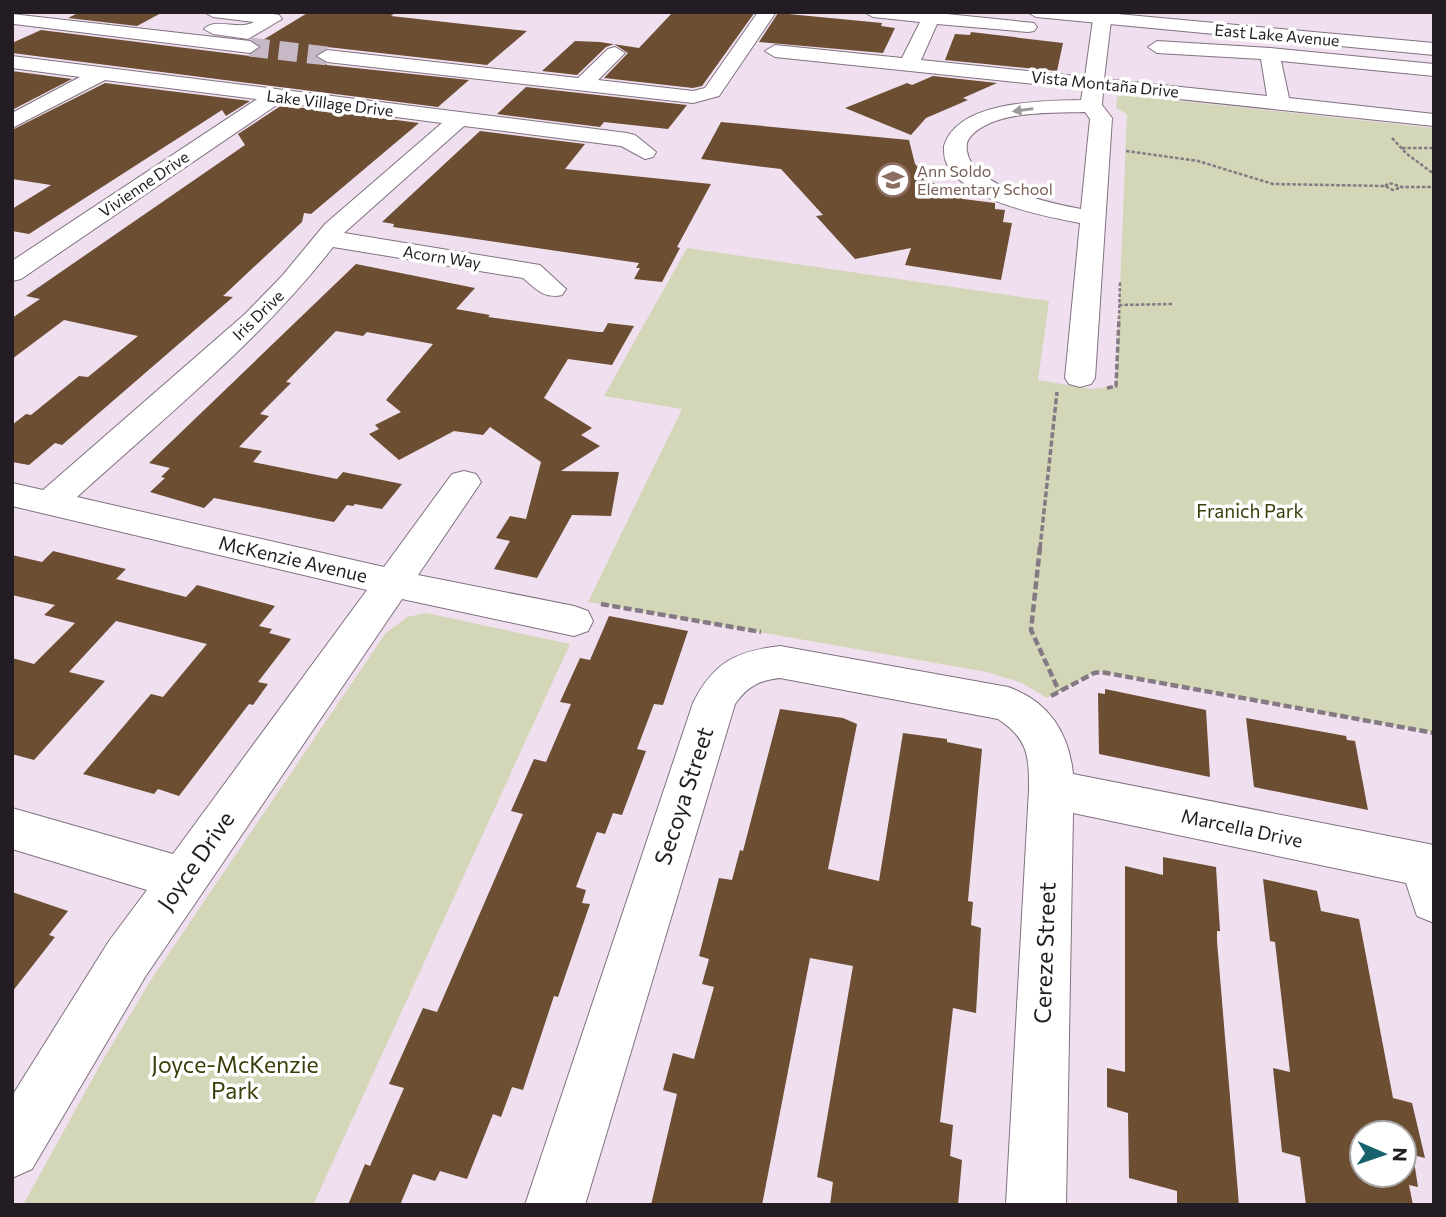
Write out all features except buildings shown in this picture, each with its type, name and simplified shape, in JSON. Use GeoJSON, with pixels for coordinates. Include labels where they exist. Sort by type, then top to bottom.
{"type":"FeatureCollection","features":[{"type":"Feature","properties":{"kind":"street"},"geometry":{"type":"LineString","coordinates":[[19,16],[180,31],[209,29],[248,33],[273,19],[213,12]]}},
{"type":"Feature","properties":{"kind":"street"},"geometry":{"type":"LineString","coordinates":[[327,56],[579,98],[690,97],[710,94],[767,12]]}},
{"type":"Feature","properties":{"kind":"street","name":"East Lake Avenue"},"geometry":{"type":"LineString","coordinates":[[873,12],[931,18],[1103,15],[1434,49]]}},
{"type":"Feature","properties":{"kind":"street"},"geometry":{"type":"LineString","coordinates":[[1079,384],[1101,118],[1093,94],[1103,15]]}},
{"type":"Feature","properties":{"kind":"street"},"geometry":{"type":"LineString","coordinates":[[19,16],[250,47]]}},
{"type":"Feature","properties":{"kind":"street"},"geometry":{"type":"LineString","coordinates":[[148,28],[168,18]]}},
{"type":"Feature","properties":{"kind":"street"},"geometry":{"type":"LineString","coordinates":[[909,65],[931,18]]}},
{"type":"Feature","properties":{"kind":"street"},"geometry":{"type":"LineString","coordinates":[[1157,47],[1270,54],[1434,70]]}},
{"type":"Feature","properties":{"kind":"street","name":"Vista Montaña Drive"},"geometry":{"type":"LineString","coordinates":[[775,51],[909,65],[1093,94],[1279,103],[1434,120]]}},
{"type":"Feature","properties":{"kind":"street"},"geometry":{"type":"LineString","coordinates":[[550,131],[615,53]]}},
{"type":"Feature","properties":{"kind":"street"},"geometry":{"type":"LineString","coordinates":[[1270,54],[1279,103]]}},
{"type":"Feature","properties":{"kind":"street","name":"Lake Village Drive"},"geometry":{"type":"LineString","coordinates":[[12,62],[627,140],[645,152]]}},
{"type":"Feature","properties":{"kind":"street"},"geometry":{"type":"LineString","coordinates":[[12,122],[102,73]]}},
{"type":"Feature","properties":{"kind":"street"},"geometry":{"type":"LineString","coordinates":[[1093,94],[995,116],[966,129],[958,138],[954,149],[959,164],[966,172],[992,189],[1031,206],[1093,218]]}},
{"type":"Feature","properties":{"kind":"street","name":"Vivienne Drive"},"geometry":{"type":"LineString","coordinates":[[12,273],[276,96]]}},
{"type":"Feature","properties":{"kind":"street","name":"Iris Drive"},"geometry":{"type":"LineString","coordinates":[[50,503],[255,320],[292,282],[326,238],[459,119]]}},
{"type":"Feature","properties":{"kind":"street","name":"Acorn Way"},"geometry":{"type":"LineString","coordinates":[[326,238],[531,271],[552,289]]}},
{"type":"Feature","properties":{"kind":"street","name":"Joyce Drive"},"geometry":{"type":"LineString","coordinates":[[12,1149],[96,1006],[182,879],[464,482]]}},
{"type":"Feature","properties":{"kind":"street","name":"McKenzie Avenue"},"geometry":{"type":"LineString","coordinates":[[12,495],[393,583],[573,621]]}},
{"type":"Feature","properties":{"kind":"street","name":"Secoya Street"},"geometry":{"type":"LineString","coordinates":[[555,1205],[714,703],[730,678],[748,667],[792,662],[1008,705],[1042,700]]}},
{"type":"Feature","properties":{"kind":"street","name":"Cereze Street"},"geometry":{"type":"LineString","coordinates":[[1036,1205],[1051,789],[1051,768],[1045,740],[1032,720],[1042,700]]}},
{"type":"Feature","properties":{"kind":"street","name":"Marcella Drive"},"geometry":{"type":"LineString","coordinates":[[1051,789],[1431,878]]}},
{"type":"Feature","properties":{"kind":"street"},"geometry":{"type":"LineString","coordinates":[[12,828],[182,879]]}},
{"type":"Feature","properties":{"kind":"path"},"geometry":{"type":"LineString","coordinates":[[1388,130],[1401,148],[1434,174]]}},
{"type":"Feature","properties":{"kind":"path"},"geometry":{"type":"LineString","coordinates":[[1126,139],[1125,151],[1198,161],[1273,184],[1385,186],[1395,190],[1402,187]]}},
{"type":"Feature","properties":{"kind":"path"},"geometry":{"type":"LineString","coordinates":[[1401,148],[1434,148]]}},
{"type":"Feature","properties":{"kind":"path"},"geometry":{"type":"LineString","coordinates":[[1385,186],[1389,183],[1402,187],[1434,187]]}},
{"type":"Feature","properties":{"kind":"path"},"geometry":{"type":"LineString","coordinates":[[1120,277],[1116,386],[1079,384],[1031,630],[1042,700],[1101,672],[1434,733]]}},
{"type":"Feature","properties":{"kind":"path"},"geometry":{"type":"LineString","coordinates":[[1119,305],[1173,304]]}},
{"type":"Feature","properties":{"kind":"green space","name":"Franich Park"},"geometry":{"type":"Polygon","coordinates":[[[1124,95],[1434,128],[1434,733],[1101,672],[1094,673],[1047,698],[1022,683],[987,672],[588,602],[682,409],[604,396],[687,248],[1049,301],[1038,380],[1091,389],[1116,386],[1127,114],[1116,108],[1117,97],[1124,95]]]}},
{"type":"Feature","properties":{"kind":"green space","name":"Joyce-McKenzie Park"},"geometry":{"type":"Polygon","coordinates":[[[426,613],[570,644],[313,1205],[23,1205],[104,1058],[151,980],[385,634],[407,617],[426,613]]]}},
{"type":"Feature","properties":{"kind":"tunnel"},"geometry":{"type":"LineString","coordinates":[[250,47],[327,56]]}},
{"type":"Feature","properties":{"kind":"place","name":"Ann Soldo Elementary School"},"geometry":{"type":"Point","coordinates":[893,180]}}]}
